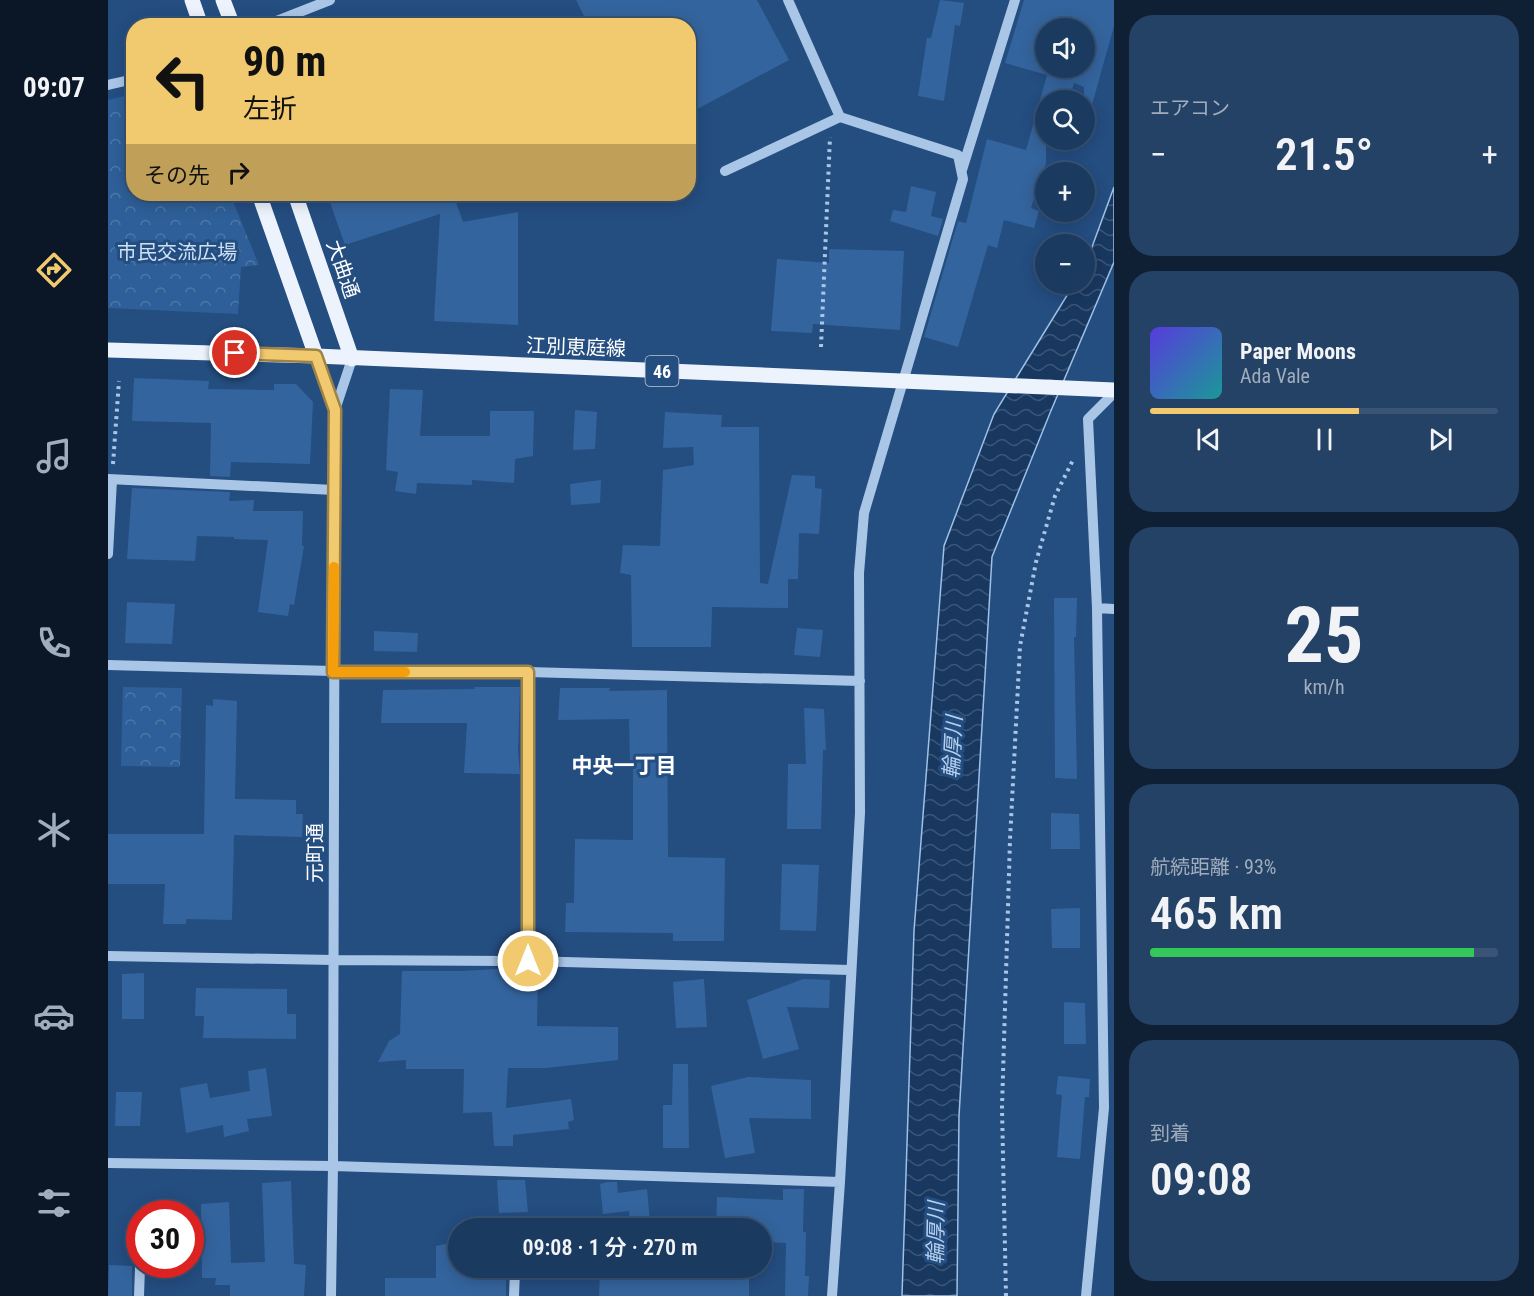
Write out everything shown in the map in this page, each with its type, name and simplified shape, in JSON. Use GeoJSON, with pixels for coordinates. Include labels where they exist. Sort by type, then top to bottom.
{"type":"FeatureCollection","features":[{"type":"Feature","properties":{"kind":"main road"},"geometry":{"type":"LineString","coordinates":[[192,0],[198,18]]}},
{"type":"Feature","properties":{"kind":"main road"},"geometry":{"type":"LineString","coordinates":[[224,0],[230,18]]}},
{"type":"Feature","properties":{"kind":"main road"},"geometry":{"type":"LineString","coordinates":[[261,201],[316,356]]}},
{"type":"Feature","properties":{"kind":"main road","name":"大曲通"},"geometry":{"type":"LineString","coordinates":[[297,201],[352,359]]}},
{"type":"Feature","properties":{"kind":"main road","name":"江別恵庭線"},"geometry":{"type":"LineString","coordinates":[[108,350],[316,356],[1110,391]]}},
{"type":"Feature","properties":{"kind":"street"},"geometry":{"type":"LineString","coordinates":[[284,18],[330,0]]}},
{"type":"Feature","properties":{"kind":"street"},"geometry":{"type":"LineString","coordinates":[[788,0],[836,119]]}},
{"type":"Feature","properties":{"kind":"street"},"geometry":{"type":"LineString","coordinates":[[962,171],[1015,0]]}},
{"type":"Feature","properties":{"kind":"street"},"geometry":{"type":"LineString","coordinates":[[108,85],[126,81]]}},
{"type":"Feature","properties":{"kind":"street"},"geometry":{"type":"LineString","coordinates":[[725,171],[836,119],[958,155],[963,179],[864,513],[859,573],[860,813],[832,1296]]}},
{"type":"Feature","properties":{"kind":"street"},"geometry":{"type":"LineString","coordinates":[[316,356],[335,410]]}},
{"type":"Feature","properties":{"kind":"street"},"geometry":{"type":"LineString","coordinates":[[335,410],[352,359]]}},
{"type":"Feature","properties":{"kind":"street"},"geometry":{"type":"LineString","coordinates":[[1086,1296],[1109,1108],[1097,609],[1088,418],[1110,391]]}},
{"type":"Feature","properties":{"kind":"street","name":"元町通"},"geometry":{"type":"LineString","coordinates":[[331,1296],[335,410]]}},
{"type":"Feature","properties":{"kind":"street"},"geometry":{"type":"LineString","coordinates":[[108,554],[110,479],[334,490]]}},
{"type":"Feature","properties":{"kind":"street"},"geometry":{"type":"LineString","coordinates":[[1097,609],[1114,609]]}},
{"type":"Feature","properties":{"kind":"street"},"geometry":{"type":"LineString","coordinates":[[108,665],[333,672],[528,672],[860,681]]}},
{"type":"Feature","properties":{"kind":"street"},"geometry":{"type":"LineString","coordinates":[[528,672],[528,961]]}},
{"type":"Feature","properties":{"kind":"street"},"geometry":{"type":"LineString","coordinates":[[108,956],[528,961],[850,970]]}},
{"type":"Feature","properties":{"kind":"street"},"geometry":{"type":"LineString","coordinates":[[108,1163],[333,1166],[840,1182]]}},
{"type":"Feature","properties":{"kind":"street"},"geometry":{"type":"LineString","coordinates":[[139,1296],[140,1278]]}},
{"type":"Feature","properties":{"kind":"street"},"geometry":{"type":"LineString","coordinates":[[514,1296],[515,1278]]}},
{"type":"Feature","properties":{"kind":"path"},"geometry":{"type":"LineString","coordinates":[[820,347],[836,119]]}},
{"type":"Feature","properties":{"kind":"path"},"geometry":{"type":"LineString","coordinates":[[110,479],[119,381]]}},
{"type":"Feature","properties":{"kind":"path"},"geometry":{"type":"LineString","coordinates":[[1006,1296],[1002,1108],[1010,840],[1020,646],[1036,562],[1055,496],[1074,459]]}},
{"type":"Feature","properties":{"kind":"green space","name":"市民交流広場"},"geometry":{"type":"Polygon","coordinates":[[[126,96],[126,201],[233,201],[259,265],[241,267],[238,314],[108,308],[108,100],[126,96]]]}},
{"type":"Feature","properties":{"kind":"green space"},"geometry":{"type":"Polygon","coordinates":[[[123,687],[182,688],[180,767],[121,766],[123,687]]]}},
{"type":"Feature","properties":{"kind":"water","name":"輪厚川"},"geometry":{"type":"Polygon","coordinates":[[[1114,187],[1114,262],[992,557],[959,1116],[957,1296],[902,1296],[914,931],[944,546],[994,414],[1068,294],[1095,294],[1095,239],[1114,187]]]}},
{"type":"Feature","properties":{"kind":"building"},"geometry":{"type":"Polygon","coordinates":[[[576,0],[757,0],[789,60],[696,110],[696,18],[585,18],[576,0]]]}},
{"type":"Feature","properties":{"kind":"building"},"geometry":{"type":"Polygon","coordinates":[[[940,0],[964,3],[960,26],[955,25],[944,101],[918,96],[927,38],[931,38],[940,0]]]}},
{"type":"Feature","properties":{"kind":"building"},"geometry":{"type":"Polygon","coordinates":[[[1024,0],[1114,0],[1114,26],[1095,94],[1095,90],[1084,90],[1084,87],[1074,83],[1072,90],[1043,90],[1046,78],[1095,78],[1095,18],[1035,18],[1035,72],[1005,63],[1024,0]]]}},
{"type":"Feature","properties":{"kind":"building"},"geometry":{"type":"Polygon","coordinates":[[[1035,118],[1035,150],[1046,150],[1046,162],[1035,162],[1035,196],[1031,208],[1035,210],[1034,228],[1004,220],[997,248],[988,245],[958,347],[924,337],[958,221],[966,223],[987,139],[1026,150],[1035,118]]]}},
{"type":"Feature","properties":{"kind":"building"},"geometry":{"type":"Polygon","coordinates":[[[911,186],[936,192],[931,216],[943,219],[938,236],[890,221],[893,210],[906,212],[911,186]]]}},
{"type":"Feature","properties":{"kind":"building"},"geometry":{"type":"Polygon","coordinates":[[[329,201],[456,201],[463,222],[518,212],[518,325],[434,321],[440,214],[345,245],[329,201]]]}},
{"type":"Feature","properties":{"kind":"building"},"geometry":{"type":"Polygon","coordinates":[[[829,249],[904,251],[900,330],[813,324],[812,333],[771,331],[777,259],[829,263],[829,249]]]}},
{"type":"Feature","properties":{"kind":"building"},"geometry":{"type":"Polygon","coordinates":[[[134,378],[209,381],[208,389],[274,390],[274,384],[296,384],[313,402],[310,464],[231,462],[230,477],[210,476],[211,423],[132,421],[134,378]]]}},
{"type":"Feature","properties":{"kind":"building"},"geometry":{"type":"Polygon","coordinates":[[[390,389],[423,390],[420,436],[490,436],[490,411],[534,411],[533,456],[515,459],[514,483],[472,480],[472,485],[417,483],[416,494],[395,491],[398,472],[386,470],[390,389]]]}},
{"type":"Feature","properties":{"kind":"building"},"geometry":{"type":"Polygon","coordinates":[[[575,410],[597,412],[595,449],[573,450],[575,410]]]}},
{"type":"Feature","properties":{"kind":"building"},"geometry":{"type":"Polygon","coordinates":[[[665,412],[722,415],[721,427],[759,427],[760,583],[768,584],[792,475],[815,476],[815,488],[822,489],[819,534],[799,533],[798,579],[788,579],[788,608],[712,607],[711,647],[632,647],[631,575],[620,573],[623,545],[660,546],[663,470],[694,465],[693,447],[663,448],[665,412]]]}},
{"type":"Feature","properties":{"kind":"building"},"geometry":{"type":"Polygon","coordinates":[[[601,480],[600,503],[571,505],[570,484],[601,480]]]}},
{"type":"Feature","properties":{"kind":"building"},"geometry":{"type":"Polygon","coordinates":[[[132,488],[230,492],[229,501],[254,500],[253,511],[303,511],[302,546],[304,546],[294,605],[290,604],[288,616],[258,612],[268,540],[197,536],[195,561],[127,559],[132,488]]]}},
{"type":"Feature","properties":{"kind":"building"},"geometry":{"type":"Polygon","coordinates":[[[1054,598],[1077,598],[1076,637],[1074,637],[1077,779],[1055,778],[1054,598]]]}},
{"type":"Feature","properties":{"kind":"building"},"geometry":{"type":"Polygon","coordinates":[[[127,602],[175,604],[172,644],[125,643],[127,602]]]}},
{"type":"Feature","properties":{"kind":"building"},"geometry":{"type":"Polygon","coordinates":[[[797,628],[823,630],[820,657],[794,655],[797,628]]]}},
{"type":"Feature","properties":{"kind":"building"},"geometry":{"type":"Polygon","coordinates":[[[374,631],[418,633],[417,652],[374,651],[374,631]]]}},
{"type":"Feature","properties":{"kind":"building"},"geometry":{"type":"Polygon","coordinates":[[[474,687],[520,687],[518,751],[520,774],[464,773],[467,723],[381,723],[383,690],[475,689],[474,687]]]}},
{"type":"Feature","properties":{"kind":"building"},"geometry":{"type":"Polygon","coordinates":[[[560,688],[610,688],[609,691],[667,690],[668,857],[725,858],[724,941],[673,941],[673,933],[565,932],[566,903],[574,903],[575,839],[633,840],[633,766],[630,766],[629,719],[558,720],[560,688]]]}},
{"type":"Feature","properties":{"kind":"building"},"geometry":{"type":"Polygon","coordinates":[[[213,699],[237,701],[235,799],[296,800],[296,814],[303,814],[302,837],[234,835],[232,920],[186,919],[186,924],[163,924],[165,884],[108,884],[108,834],[204,834],[206,705],[213,706],[213,699]]]}},
{"type":"Feature","properties":{"kind":"building"},"geometry":{"type":"Polygon","coordinates":[[[804,708],[824,709],[826,750],[823,750],[821,829],[787,829],[788,764],[806,764],[804,708]]]}},
{"type":"Feature","properties":{"kind":"building"},"geometry":{"type":"Polygon","coordinates":[[[1051,813],[1079,814],[1080,849],[1051,849],[1051,813]]]}},
{"type":"Feature","properties":{"kind":"building"},"geometry":{"type":"Polygon","coordinates":[[[782,864],[819,865],[816,931],[780,930],[782,864]]]}},
{"type":"Feature","properties":{"kind":"building"},"geometry":{"type":"Polygon","coordinates":[[[1080,908],[1080,948],[1052,948],[1051,909],[1080,908]]]}},
{"type":"Feature","properties":{"kind":"building"},"geometry":{"type":"Polygon","coordinates":[[[538,969],[537,1026],[618,1027],[618,1060],[546,1068],[508,1068],[506,1108],[571,1099],[574,1120],[568,1122],[569,1129],[513,1135],[513,1146],[494,1146],[492,1112],[463,1113],[464,1069],[406,1069],[406,1060],[378,1062],[389,1041],[400,1034],[402,971],[538,969]]]}},
{"type":"Feature","properties":{"kind":"building"},"geometry":{"type":"Polygon","coordinates":[[[144,973],[144,1019],[122,1019],[122,974],[144,973]]]}},
{"type":"Feature","properties":{"kind":"building"},"geometry":{"type":"Polygon","coordinates":[[[704,979],[707,1027],[676,1028],[673,982],[704,979]]]}},
{"type":"Feature","properties":{"kind":"building"},"geometry":{"type":"Polygon","coordinates":[[[803,979],[830,980],[829,1008],[787,1007],[799,1049],[763,1059],[747,1000],[803,979]]]}},
{"type":"Feature","properties":{"kind":"building"},"geometry":{"type":"Polygon","coordinates":[[[196,988],[287,989],[287,1014],[296,1014],[296,1039],[203,1038],[204,1016],[195,1016],[196,988]]]}},
{"type":"Feature","properties":{"kind":"building"},"geometry":{"type":"Polygon","coordinates":[[[1064,1002],[1085,1003],[1086,1044],[1064,1044],[1064,1002]]]}},
{"type":"Feature","properties":{"kind":"building"},"geometry":{"type":"Polygon","coordinates":[[[673,1064],[688,1064],[689,1148],[663,1148],[663,1105],[672,1105],[673,1064]]]}},
{"type":"Feature","properties":{"kind":"building"},"geometry":{"type":"Polygon","coordinates":[[[266,1068],[272,1116],[247,1119],[249,1131],[224,1137],[223,1125],[186,1133],[180,1088],[207,1083],[210,1098],[250,1091],[248,1071],[266,1068]]]}},
{"type":"Feature","properties":{"kind":"building"},"geometry":{"type":"Polygon","coordinates":[[[1058,1076],[1090,1079],[1089,1097],[1085,1097],[1080,1159],[1057,1157],[1062,1095],[1056,1094],[1058,1076]]]}},
{"type":"Feature","properties":{"kind":"building"},"geometry":{"type":"Polygon","coordinates":[[[748,1077],[811,1080],[811,1119],[749,1118],[755,1153],[725,1158],[711,1086],[748,1077]]]}},
{"type":"Feature","properties":{"kind":"building"},"geometry":{"type":"Polygon","coordinates":[[[116,1092],[142,1092],[140,1126],[115,1126],[116,1092]]]}},
{"type":"Feature","properties":{"kind":"building"},"geometry":{"type":"Polygon","coordinates":[[[497,1180],[525,1180],[528,1212],[499,1213],[497,1180]]]}},
{"type":"Feature","properties":{"kind":"building"},"geometry":{"type":"Polygon","coordinates":[[[291,1181],[294,1264],[306,1265],[304,1296],[230,1296],[230,1285],[215,1285],[216,1278],[204,1278],[204,1204],[229,1202],[231,1263],[265,1262],[262,1183],[291,1181]]]}},
{"type":"Feature","properties":{"kind":"building"},"geometry":{"type":"Polygon","coordinates":[[[617,1182],[618,1193],[647,1189],[650,1218],[630,1218],[629,1211],[603,1214],[600,1184],[617,1182]]]}},
{"type":"Feature","properties":{"kind":"building"},"geometry":{"type":"Polygon","coordinates":[[[783,1189],[804,1189],[803,1232],[806,1232],[805,1276],[809,1276],[808,1296],[785,1296],[786,1243],[772,1242],[772,1218],[716,1218],[717,1197],[783,1200],[783,1189]]]}},
{"type":"Feature","properties":{"kind":"building"},"geometry":{"type":"Polygon","coordinates":[[[448,1243],[448,1278],[506,1278],[506,1296],[385,1296],[385,1278],[436,1278],[436,1246],[448,1243]]]}},
{"type":"Feature","properties":{"kind":"building"},"geometry":{"type":"Polygon","coordinates":[[[109,1265],[126,1266],[126,1278],[132,1278],[132,1296],[108,1296],[109,1265]]]}},
{"type":"Feature","properties":{"kind":"building"},"geometry":{"type":"Polygon","coordinates":[[[600,1278],[749,1279],[749,1296],[599,1296],[600,1278]]]}},
{"type":"Feature","properties":{"kind":"slow traffic"},"geometry":{"type":"LineString","coordinates":[[334,567],[333,672],[405,672]]}},
{"type":"Feature","properties":{"kind":"district","name":"中央一丁目"},"geometry":{"type":"Point","coordinates":[624,766]}},
{"type":"Feature","properties":{"kind":"route"},"geometry":{"type":"LineString","coordinates":[[235,353],[316,356],[335,410],[333,672],[528,672],[528,961]]}}]}
